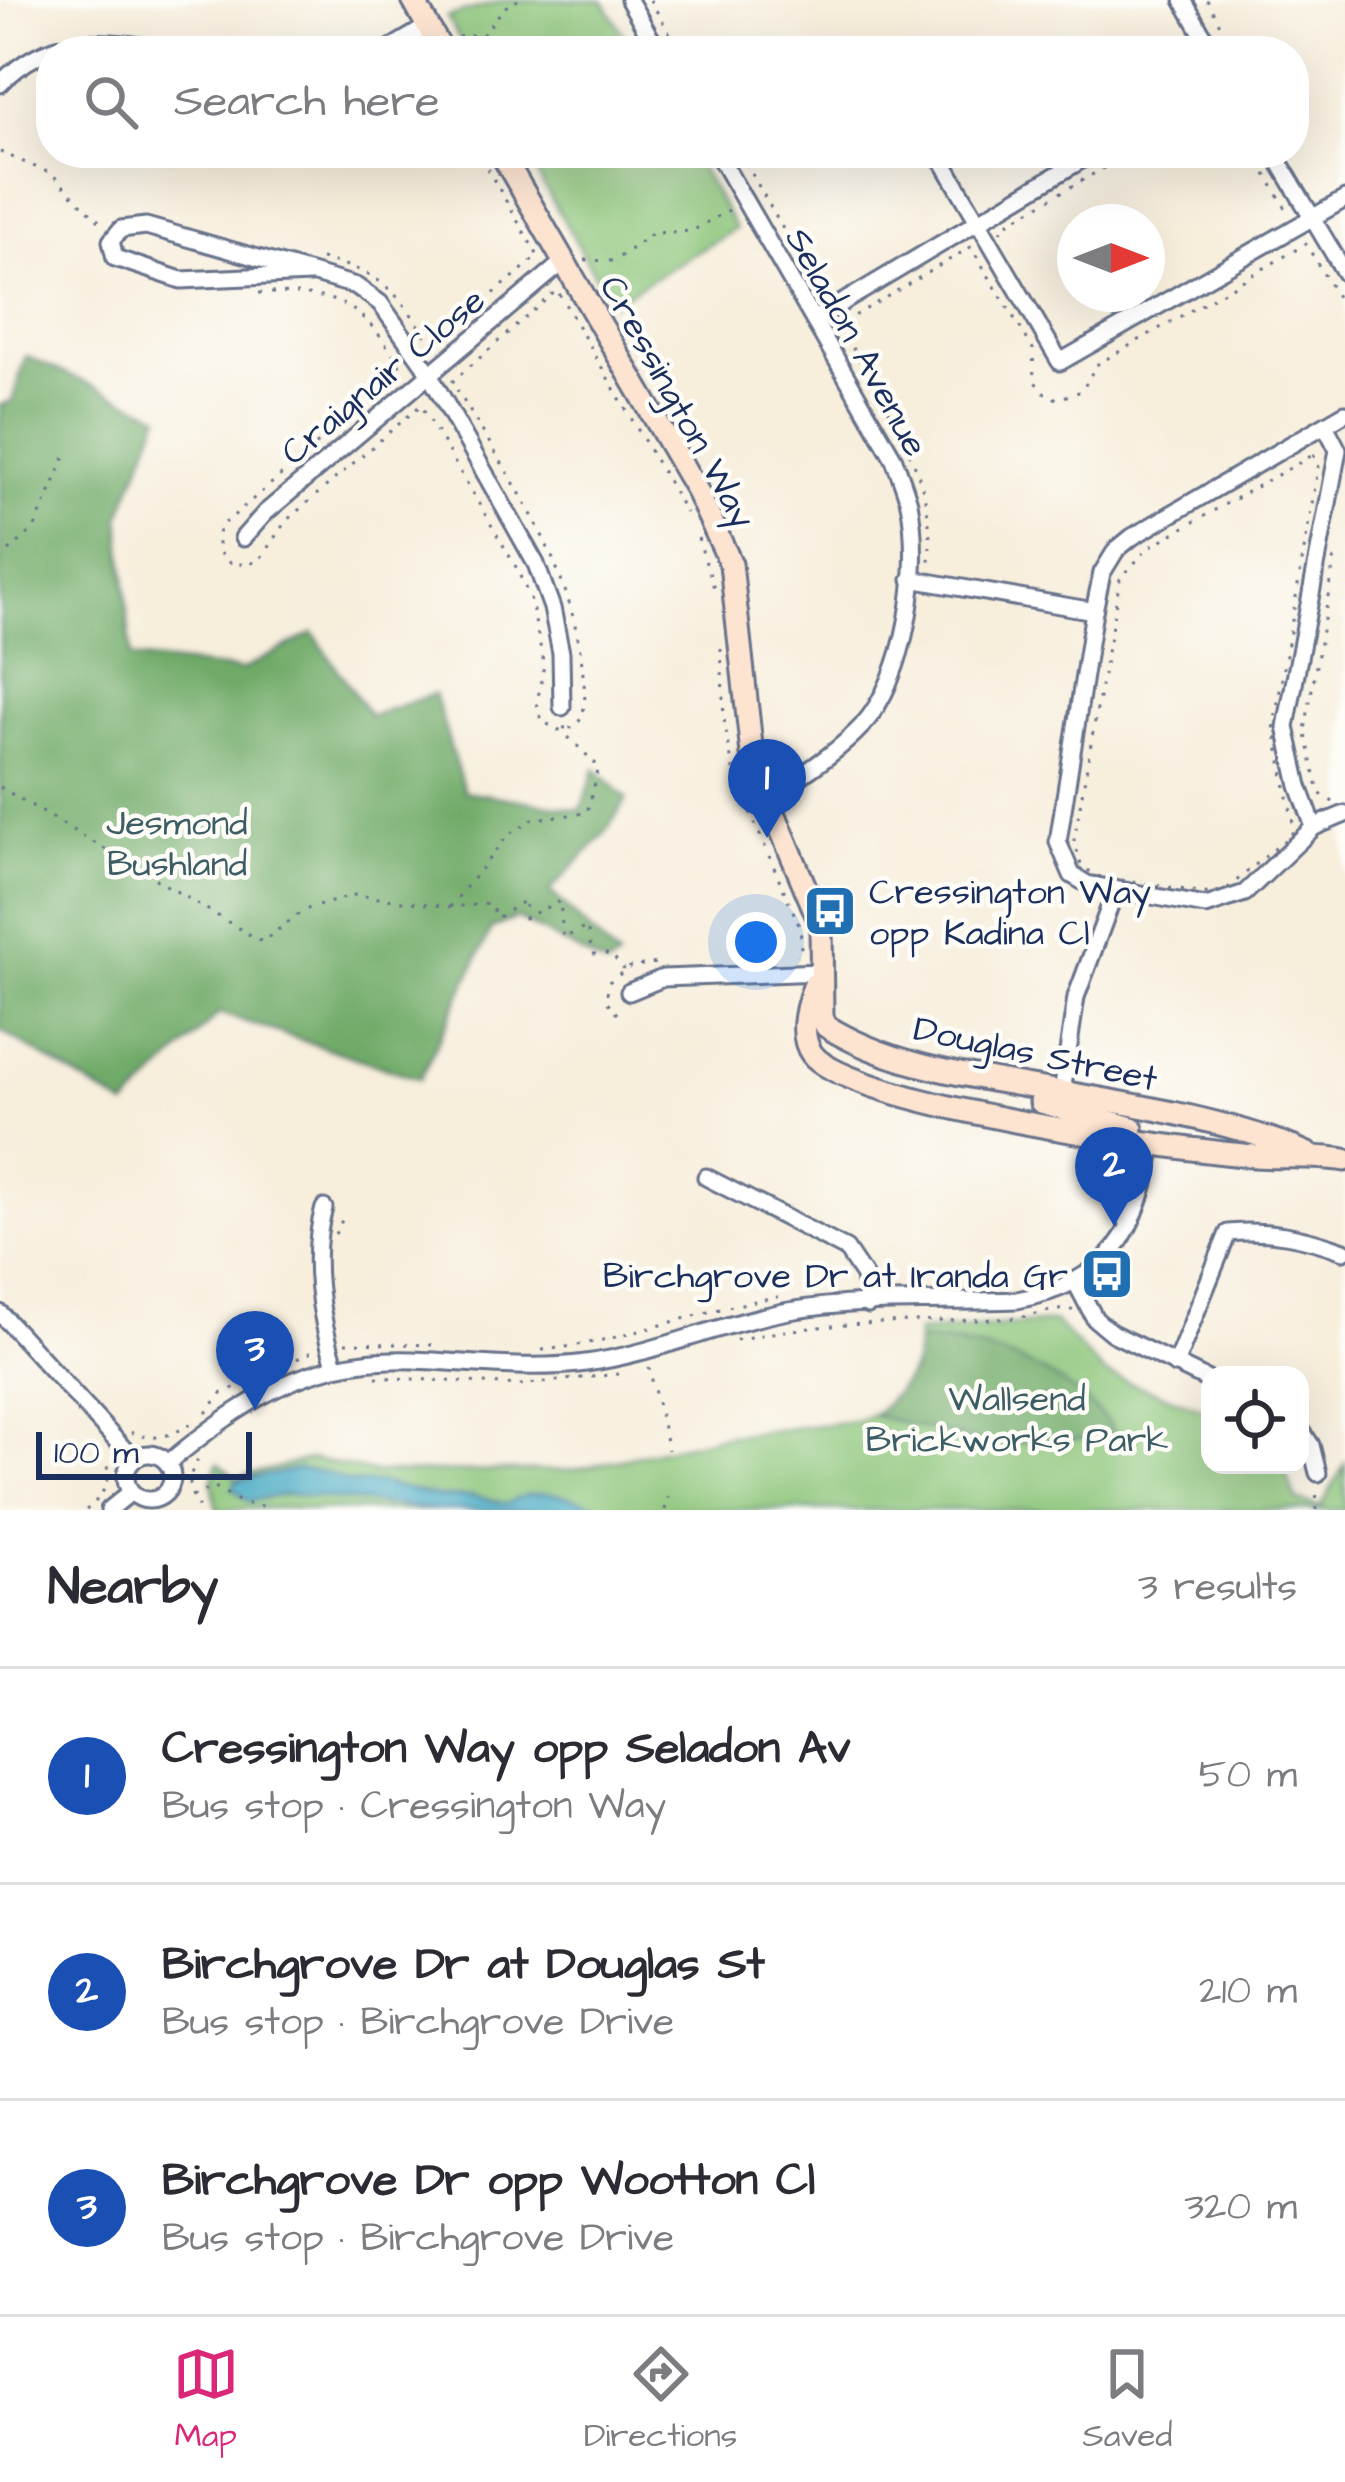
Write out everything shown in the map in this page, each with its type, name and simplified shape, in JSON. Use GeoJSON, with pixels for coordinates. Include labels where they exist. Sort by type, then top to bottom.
{"type":"FeatureCollection","features":[{"type":"Feature","properties":{"kind":"street"},"geometry":{"type":"LineString","coordinates":[[413,0],[439,36]]}},
{"type":"Feature","properties":{"kind":"street"},"geometry":{"type":"LineString","coordinates":[[629,0],[649,36]]}},
{"type":"Feature","properties":{"kind":"street"},"geometry":{"type":"LineString","coordinates":[[1183,0],[1203,36]]}},
{"type":"Feature","properties":{"kind":"street"},"geometry":{"type":"LineString","coordinates":[[411,36],[428,26]]}},
{"type":"Feature","properties":{"kind":"street"},"geometry":{"type":"LineString","coordinates":[[0,83],[36,57]]}},
{"type":"Feature","properties":{"kind":"street","name":"Cressington Way"},"geometry":{"type":"LineString","coordinates":[[511,168],[574,261],[723,543],[736,585],[746,730],[766,800],[821,925],[821,973]]}},
{"type":"Feature","properties":{"kind":"street","name":"Seladon Avenue"},"geometry":{"type":"LineString","coordinates":[[726,168],[895,459],[909,505],[911,579],[891,679],[864,724],[766,800]]}},
{"type":"Feature","properties":{"kind":"street"},"geometry":{"type":"LineString","coordinates":[[946,168],[1060,362],[1345,200]]}},
{"type":"Feature","properties":{"kind":"street"},"geometry":{"type":"LineString","coordinates":[[815,319],[1068,168]]}},
{"type":"Feature","properties":{"kind":"street"},"geometry":{"type":"LineString","coordinates":[[1283,168],[1345,273]]}},
{"type":"Feature","properties":{"kind":"street"},"geometry":{"type":"LineString","coordinates":[[310,274],[181,280],[115,258],[111,242],[121,229],[146,226],[356,286],[380,303],[428,376],[536,564],[562,653],[562,707]]}},
{"type":"Feature","properties":{"kind":"street","name":"Craignair Close"},"geometry":{"type":"LineString","coordinates":[[243,538],[266,513],[428,376],[574,261]]}},
{"type":"Feature","properties":{"kind":"street"},"geometry":{"type":"LineString","coordinates":[[1345,413],[1116,550],[1102,573],[1094,610],[1058,842],[1072,875],[1115,892],[1206,906],[1245,893],[1314,827],[1345,814]]}},
{"type":"Feature","properties":{"kind":"street"},"geometry":{"type":"LineString","coordinates":[[1314,827],[1286,727],[1338,450],[1326,427]]}},
{"type":"Feature","properties":{"kind":"street"},"geometry":{"type":"LineString","coordinates":[[911,579],[1094,610]]}},
{"type":"Feature","properties":{"kind":"street"},"geometry":{"type":"LineString","coordinates":[[1062,1093],[1076,997],[1115,892]]}},
{"type":"Feature","properties":{"kind":"street"},"geometry":{"type":"LineString","coordinates":[[629,992],[663,978],[821,973]]}},
{"type":"Feature","properties":{"kind":"street","name":"Douglas Street"},"geometry":{"type":"LineString","coordinates":[[821,973],[822,1017],[829,1028],[884,1052],[955,1073],[1250,1133],[1308,1154],[1345,1160]]}},
{"type":"Feature","properties":{"kind":"street","name":"Douglas Street"},"geometry":{"type":"LineString","coordinates":[[821,973],[810,998],[806,1039],[812,1054],[837,1071],[946,1107],[1256,1156],[1308,1154]]}},
{"type":"Feature","properties":{"kind":"street"},"geometry":{"type":"LineString","coordinates":[[955,1073],[1132,1127],[1147,1139]]}},
{"type":"Feature","properties":{"kind":"street"},"geometry":{"type":"LineString","coordinates":[[1147,1139],[1168,1132],[1219,1137],[1250,1133]]}},
{"type":"Feature","properties":{"kind":"street"},"geometry":{"type":"LineString","coordinates":[[168,1463],[213,1424],[251,1400],[297,1376],[335,1365],[389,1360],[503,1367],[574,1364],[623,1356],[778,1313],[1017,1300],[1076,1283],[1096,1269],[1119,1240],[1147,1139]]}},
{"type":"Feature","properties":{"kind":"street"},"geometry":{"type":"LineString","coordinates":[[706,1178],[846,1249],[864,1276],[868,1305]]}},
{"type":"Feature","properties":{"kind":"street"},"geometry":{"type":"LineString","coordinates":[[324,1208],[316,1248],[335,1365]]}},
{"type":"Feature","properties":{"kind":"street"},"geometry":{"type":"LineString","coordinates":[[1175,1365],[1228,1233],[1252,1230],[1302,1237],[1344,1251]]}},
{"type":"Feature","properties":{"kind":"street"},"geometry":{"type":"LineString","coordinates":[[1076,1283],[1095,1319],[1112,1334],[1201,1377]]}},
{"type":"Feature","properties":{"kind":"street"},"geometry":{"type":"LineString","coordinates":[[0,1313],[133,1459]]}},
{"type":"Feature","properties":{"kind":"street"},"geometry":{"type":"LineString","coordinates":[[1309,1442],[1318,1474]]}},
{"type":"Feature","properties":{"kind":"street"},"geometry":{"type":"LineString","coordinates":[[148,1453],[168,1463],[172,1476],[165,1494],[151,1501],[131,1492],[125,1478],[133,1459],[148,1453]]}},
{"type":"Feature","properties":{"kind":"street"},"geometry":{"type":"LineString","coordinates":[[109,1510],[131,1492]]}},
{"type":"Feature","properties":{"kind":"street"},"geometry":{"type":"LineString","coordinates":[[165,1494],[178,1510]]}},
{"type":"Feature","properties":{"kind":"path"},"geometry":{"type":"LineString","coordinates":[[477,36],[518,0]]}},
{"type":"Feature","properties":{"kind":"path"},"geometry":{"type":"LineString","coordinates":[[650,0],[671,36]]}},
{"type":"Feature","properties":{"kind":"path"},"geometry":{"type":"LineString","coordinates":[[1207,0],[1226,36]]}},
{"type":"Feature","properties":{"kind":"path"},"geometry":{"type":"LineString","coordinates":[[0,152],[36,167]]}},
{"type":"Feature","properties":{"kind":"path"},"geometry":{"type":"LineString","coordinates":[[38,168],[52,174],[105,227]]}},
{"type":"Feature","properties":{"kind":"path"},"geometry":{"type":"LineString","coordinates":[[487,168],[538,256]]}},
{"type":"Feature","properties":{"kind":"path"},"geometry":{"type":"LineString","coordinates":[[748,168],[823,300]]}},
{"type":"Feature","properties":{"kind":"path"},"geometry":{"type":"LineString","coordinates":[[1002,234],[1004,225],[1104,168]]}},
{"type":"Feature","properties":{"kind":"path"},"geometry":{"type":"LineString","coordinates":[[1263,168],[1291,218]]}},
{"type":"Feature","properties":{"kind":"path"},"geometry":{"type":"LineString","coordinates":[[574,261],[614,261],[653,233],[692,231],[729,210]]}},
{"type":"Feature","properties":{"kind":"path"},"geometry":{"type":"LineString","coordinates":[[1306,244],[1345,318]]}},
{"type":"Feature","properties":{"kind":"path"},"geometry":{"type":"LineString","coordinates":[[929,569],[926,501],[911,452],[839,326],[971,248]]}},
{"type":"Feature","properties":{"kind":"path"},"geometry":{"type":"LineString","coordinates":[[565,730],[575,727],[585,709],[580,643],[566,585],[451,380],[557,290],[690,521]]}},
{"type":"Feature","properties":{"kind":"path"},"geometry":{"type":"LineString","coordinates":[[406,378],[403,370],[409,366]]}},
{"type":"Feature","properties":{"kind":"path"},"geometry":{"type":"LineString","coordinates":[[421,405],[427,400]]}},
{"type":"Feature","properties":{"kind":"path"},"geometry":{"type":"LineString","coordinates":[[0,559],[34,529],[67,453]]}},
{"type":"Feature","properties":{"kind":"path"},"geometry":{"type":"LineString","coordinates":[[1312,454],[1319,463],[1274,725],[1294,823],[1290,837],[1228,888],[1207,895],[1096,876],[1081,865],[1074,847],[1116,593],[1124,572],[1149,547],[1312,454]]}},
{"type":"Feature","properties":{"kind":"path"},"geometry":{"type":"LineString","coordinates":[[698,537],[716,596]]}},
{"type":"Feature","properties":{"kind":"path"},"geometry":{"type":"LineString","coordinates":[[1335,552],[1305,730],[1319,793],[1328,802],[1345,799]]}},
{"type":"Feature","properties":{"kind":"path"},"geometry":{"type":"LineString","coordinates":[[721,639],[724,719],[734,775],[799,925],[801,957]]}},
{"type":"Feature","properties":{"kind":"path"},"geometry":{"type":"LineString","coordinates":[[450,907],[509,834],[533,819],[587,813],[599,767],[565,730],[562,707]]}},
{"type":"Feature","properties":{"kind":"path"},"geometry":{"type":"LineString","coordinates":[[0,787],[262,942],[304,910],[355,895],[450,907],[490,904],[497,918],[525,899],[525,919],[560,901],[563,938],[587,927],[592,953],[611,954],[625,971],[605,991],[617,1014]]}},
{"type":"Feature","properties":{"kind":"path"},"geometry":{"type":"LineString","coordinates":[[334,1239],[344,1214]]}},
{"type":"Feature","properties":{"kind":"path"},"geometry":{"type":"LineString","coordinates":[[543,1350],[609,1341],[732,1305],[788,1295]]}},
{"type":"Feature","properties":{"kind":"path"},"geometry":{"type":"LineString","coordinates":[[340,1338],[351,1344],[452,1347]]}},
{"type":"Feature","properties":{"kind":"path"},"geometry":{"type":"LineString","coordinates":[[168,1440],[167,1436],[204,1416],[221,1394],[316,1352]]}},
{"type":"Feature","properties":{"kind":"path"},"geometry":{"type":"LineString","coordinates":[[648,1366],[668,1450]]}},
{"type":"Feature","properties":{"kind":"path"},"geometry":{"type":"LineString","coordinates":[[86,1510],[106,1490],[107,1466],[112,1465]]}},
{"type":"Feature","properties":{"kind":"path"},"geometry":{"type":"LineString","coordinates":[[1316,1510],[1318,1474]]}},
{"type":"Feature","properties":{"kind":"path"},"geometry":{"type":"LineString","coordinates":[[192,1496],[214,1486],[242,1503],[262,1506]]}},
{"type":"Feature","properties":{"kind":"path"},"geometry":{"type":"LineString","coordinates":[[665,1510],[668,1497]]}},
{"type":"Feature","properties":{"kind":"green space"},"geometry":{"type":"Polygon","coordinates":[[[505,0],[603,0],[624,36],[458,36],[447,17],[505,0]]]}},
{"type":"Feature","properties":{"kind":"green space"},"geometry":{"type":"Polygon","coordinates":[[[534,168],[700,168],[736,229],[611,303],[534,168]]]}},
{"type":"Feature","properties":{"kind":"green space","name":"Jesmond Bushland"},"geometry":{"type":"Polygon","coordinates":[[[26,356],[160,415],[120,517],[131,658],[242,670],[313,633],[370,716],[434,694],[464,791],[581,810],[595,769],[627,799],[605,833],[550,891],[618,959],[607,967],[517,918],[492,928],[420,1079],[219,1013],[126,1107],[0,1030],[0,405],[12,401],[26,356]]]}},
{"type":"Feature","properties":{"kind":"green space","name":"Wallsend Brickworks Park"},"geometry":{"type":"Polygon","coordinates":[[[1055,1322],[1105,1374],[1201,1408],[1201,1474],[1286,1474],[1296,1500],[1321,1507],[1345,1464],[1345,1510],[217,1510],[212,1481],[218,1463],[236,1478],[312,1459],[377,1473],[574,1470],[722,1436],[855,1421],[881,1408],[901,1387],[914,1361],[917,1332],[1055,1322]]]}},
{"type":"Feature","properties":{"kind":"green space"},"geometry":{"type":"Polygon","coordinates":[[[918,1341],[975,1347],[1030,1366],[1080,1396],[1119,1437],[989,1444],[875,1416],[913,1372],[918,1341]]]}},
{"type":"Feature","properties":{"kind":"water"},"geometry":{"type":"Polygon","coordinates":[[[298,1469],[325,1472],[350,1483],[381,1483],[439,1497],[472,1496],[507,1504],[544,1493],[610,1510],[440,1510],[288,1494],[249,1501],[233,1489],[236,1481],[298,1469]]]}},
{"type":"Feature","properties":{"kind":"place","name":"Cressington Way opp Seladon Av"},"geometry":{"type":"Point","coordinates":[767,838]}},
{"type":"Feature","properties":{"kind":"place","name":"Cressington Way opp Kadina Cl"},"geometry":{"type":"Point","coordinates":[830,911]}},
{"type":"Feature","properties":{"kind":"place","name":"Birchgrove Dr at Douglas St"},"geometry":{"type":"Point","coordinates":[1114,1226]}},
{"type":"Feature","properties":{"kind":"place","name":"Birchgrove Dr at Iranda Gr"},"geometry":{"type":"Point","coordinates":[1107,1274]}},
{"type":"Feature","properties":{"kind":"place","name":"Birchgrove Dr opp Wootton Cl"},"geometry":{"type":"Point","coordinates":[255,1410]}}]}
